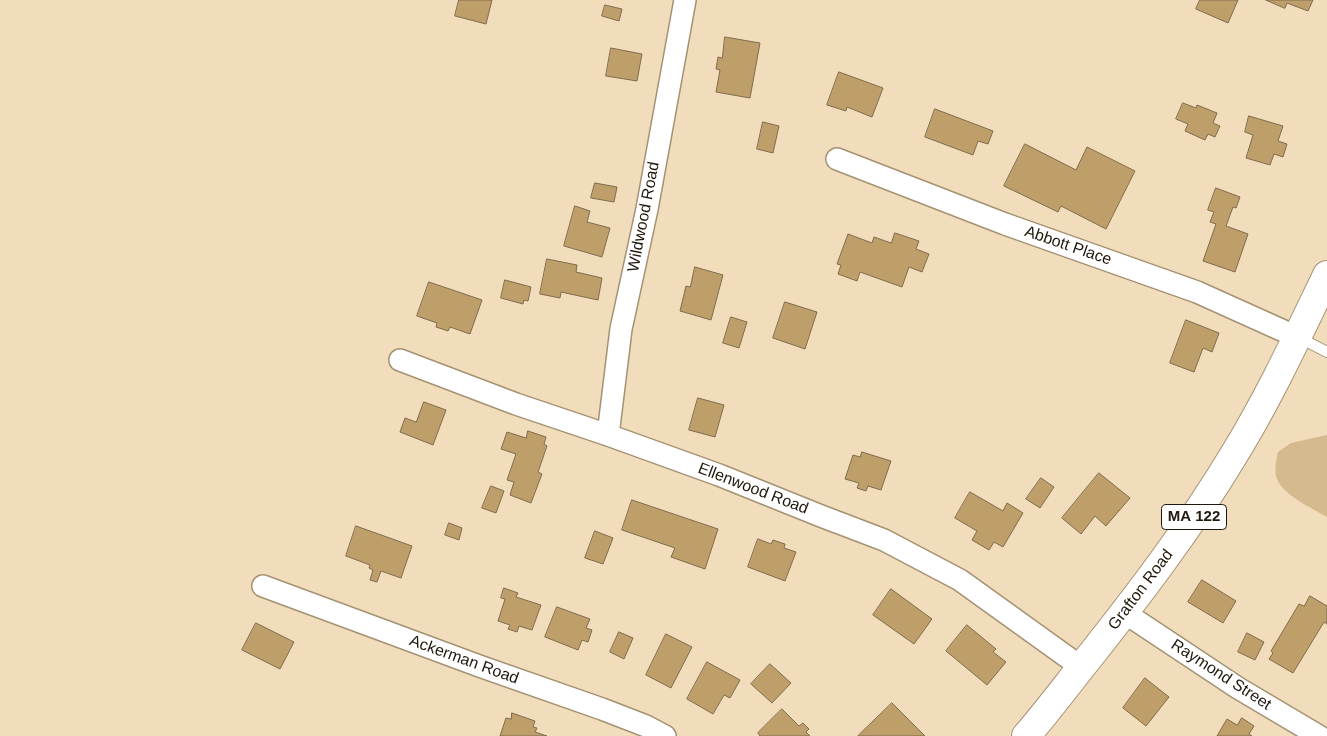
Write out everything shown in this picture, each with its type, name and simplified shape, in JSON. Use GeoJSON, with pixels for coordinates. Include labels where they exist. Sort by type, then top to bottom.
{"type":"FeatureCollection","features":[{"type":"Feature","properties":{"kind":"highway","name":"Grafton Road"},"geometry":{"type":"LineString","coordinates":[[1026,736],[1125,613],[1186,530],[1235,453],[1262,406],[1327,275]]}},
{"type":"Feature","properties":{"kind":"street","name":"Wildwood Road"},"geometry":{"type":"LineString","coordinates":[[608,435],[621,329],[647,209],[685,0]]}},
{"type":"Feature","properties":{"kind":"street","name":"Abbott Place"},"geometry":{"type":"LineString","coordinates":[[837,159],[1005,224],[1197,292],[1297,337]]}},
{"type":"Feature","properties":{"kind":"street","name":"Ellenwood Road"},"geometry":{"type":"LineString","coordinates":[[400,360],[516,404],[719,475],[884,540],[960,580],[1081,667]]}},
{"type":"Feature","properties":{"kind":"street","name":"Ackerman Road"},"geometry":{"type":"LineString","coordinates":[[263,586],[602,709],[644,731],[664,736]]}},
{"type":"Feature","properties":{"kind":"street","name":"Raymond Street"},"geometry":{"type":"LineString","coordinates":[[1125,613],[1238,688],[1318,736]]}},
{"type":"Feature","properties":{"kind":"lane"},"geometry":{"type":"LineString","coordinates":[[1297,337],[1327,352]]}},
{"type":"Feature","properties":{"kind":"shaded area"},"geometry":{"type":"Polygon","coordinates":[[[1327,435],[1327,517],[1286,491],[1277,479],[1275,469],[1278,452],[1291,443],[1327,435]]]}},
{"type":"Feature","properties":{"kind":"building"},"geometry":{"type":"Polygon","coordinates":[[[459,0],[492,0],[486,24],[455,16],[459,0]]]}},
{"type":"Feature","properties":{"kind":"building"},"geometry":{"type":"Polygon","coordinates":[[[1200,0],[1238,0],[1228,23],[1196,9],[1200,0]]]}},
{"type":"Feature","properties":{"kind":"building"},"geometry":{"type":"Polygon","coordinates":[[[1266,0],[1313,0],[1308,11],[1287,3],[1285,8],[1266,0]]]}},
{"type":"Feature","properties":{"kind":"building"},"geometry":{"type":"Polygon","coordinates":[[[605,5],[622,9],[619,21],[602,16],[605,5]]]}},
{"type":"Feature","properties":{"kind":"building"},"geometry":{"type":"Polygon","coordinates":[[[725,37],[760,43],[750,98],[716,92],[720,70],[716,69],[718,57],[722,58],[725,37]]]}},
{"type":"Feature","properties":{"kind":"building"},"geometry":{"type":"Polygon","coordinates":[[[611,48],[642,54],[637,81],[606,76],[611,48]]]}},
{"type":"Feature","properties":{"kind":"building"},"geometry":{"type":"Polygon","coordinates":[[[839,72],[883,88],[872,117],[847,107],[846,111],[827,105],[839,72]]]}},
{"type":"Feature","properties":{"kind":"building"},"geometry":{"type":"Polygon","coordinates":[[[1183,103],[1196,108],[1197,105],[1217,113],[1213,123],[1220,126],[1215,137],[1208,134],[1205,140],[1185,131],[1188,124],[1176,119],[1183,103]]]}},
{"type":"Feature","properties":{"kind":"building"},"geometry":{"type":"Polygon","coordinates":[[[935,109],[993,131],[988,144],[978,141],[973,155],[925,137],[935,109]]]}},
{"type":"Feature","properties":{"kind":"building"},"geometry":{"type":"Polygon","coordinates":[[[1249,116],[1283,126],[1278,141],[1287,144],[1283,157],[1274,154],[1270,165],[1246,158],[1253,135],[1245,132],[1249,116]]]}},
{"type":"Feature","properties":{"kind":"building"},"geometry":{"type":"Polygon","coordinates":[[[763,122],[779,126],[773,153],[757,149],[763,122]]]}},
{"type":"Feature","properties":{"kind":"building"},"geometry":{"type":"Polygon","coordinates":[[[1025,144],[1076,170],[1087,147],[1135,171],[1106,229],[1061,206],[1058,212],[1004,186],[1025,144]]]}},
{"type":"Feature","properties":{"kind":"building"},"geometry":{"type":"Polygon","coordinates":[[[595,183],[617,187],[614,202],[591,198],[595,183]]]}},
{"type":"Feature","properties":{"kind":"building"},"geometry":{"type":"Polygon","coordinates":[[[1216,188],[1240,197],[1236,208],[1233,207],[1226,226],[1248,234],[1235,272],[1203,261],[1216,224],[1210,222],[1214,212],[1208,210],[1216,188]]]}},
{"type":"Feature","properties":{"kind":"building"},"geometry":{"type":"Polygon","coordinates":[[[575,206],[590,211],[587,222],[610,228],[602,257],[564,246],[575,206]]]}},
{"type":"Feature","properties":{"kind":"building"},"geometry":{"type":"Polygon","coordinates":[[[895,233],[919,241],[916,249],[929,254],[922,272],[909,267],[902,287],[860,272],[857,281],[838,274],[841,265],[837,264],[848,234],[872,243],[874,237],[891,243],[895,233]]]}},
{"type":"Feature","properties":{"kind":"building"},"geometry":{"type":"Polygon","coordinates":[[[547,259],[577,265],[576,272],[602,278],[598,300],[561,292],[560,298],[540,294],[547,259]]]}},
{"type":"Feature","properties":{"kind":"building"},"geometry":{"type":"Polygon","coordinates":[[[695,267],[723,275],[711,320],[680,311],[686,286],[690,287],[695,267]]]}},
{"type":"Feature","properties":{"kind":"building"},"geometry":{"type":"Polygon","coordinates":[[[505,280],[531,287],[528,301],[524,300],[523,304],[501,298],[505,280]]]}},
{"type":"Feature","properties":{"kind":"building"},"geometry":{"type":"Polygon","coordinates":[[[429,282],[482,300],[470,334],[450,327],[448,331],[436,327],[437,323],[417,316],[429,282]]]}},
{"type":"Feature","properties":{"kind":"building"},"geometry":{"type":"Polygon","coordinates":[[[785,302],[817,312],[805,349],[773,338],[785,302]]]}},
{"type":"Feature","properties":{"kind":"building"},"geometry":{"type":"Polygon","coordinates":[[[731,317],[747,322],[739,348],[723,343],[731,317]]]}},
{"type":"Feature","properties":{"kind":"building"},"geometry":{"type":"Polygon","coordinates":[[[1186,320],[1219,333],[1212,352],[1203,348],[1194,372],[1170,363],[1186,320]]]}},
{"type":"Feature","properties":{"kind":"building"},"geometry":{"type":"Polygon","coordinates":[[[698,398],[724,405],[715,437],[689,430],[698,398]]]}},
{"type":"Feature","properties":{"kind":"building"},"geometry":{"type":"Polygon","coordinates":[[[424,402],[446,410],[433,445],[400,432],[405,418],[416,422],[424,402]]]}},
{"type":"Feature","properties":{"kind":"building"},"geometry":{"type":"Polygon","coordinates":[[[528,431],[546,437],[544,444],[547,446],[538,472],[542,474],[531,503],[510,495],[514,482],[507,480],[516,454],[501,449],[507,432],[526,438],[528,431]]]}},
{"type":"Feature","properties":{"kind":"building"},"geometry":{"type":"Polygon","coordinates":[[[862,452],[891,461],[881,490],[868,486],[866,491],[857,488],[859,483],[845,479],[853,455],[860,457],[862,452]]]}},
{"type":"Feature","properties":{"kind":"building"},"geometry":{"type":"Polygon","coordinates":[[[1099,473],[1130,498],[1106,526],[1095,516],[1081,534],[1062,518],[1099,473]]]}},
{"type":"Feature","properties":{"kind":"building"},"geometry":{"type":"Polygon","coordinates":[[[1041,478],[1054,487],[1040,508],[1026,499],[1041,478]]]}},
{"type":"Feature","properties":{"kind":"building"},"geometry":{"type":"Polygon","coordinates":[[[491,486],[504,491],[496,513],[482,508],[491,486]]]}},
{"type":"Feature","properties":{"kind":"building"},"geometry":{"type":"Polygon","coordinates":[[[970,492],[1003,511],[1007,503],[1023,513],[1003,547],[994,542],[989,550],[972,540],[977,531],[955,518],[970,492]]]}},
{"type":"Feature","properties":{"kind":"building"},"geometry":{"type":"Polygon","coordinates":[[[632,500],[718,529],[705,569],[671,557],[675,548],[622,530],[632,500]]]}},
{"type":"Feature","properties":{"kind":"building"},"geometry":{"type":"Polygon","coordinates":[[[449,523],[462,528],[459,540],[445,535],[449,523]]]}},
{"type":"Feature","properties":{"kind":"building"},"geometry":{"type":"Polygon","coordinates":[[[356,526],[412,546],[401,578],[381,571],[377,582],[370,580],[373,570],[369,568],[370,565],[346,556],[356,526]]]}},
{"type":"Feature","properties":{"kind":"building"},"geometry":{"type":"Polygon","coordinates":[[[595,531],[613,538],[603,564],[585,558],[595,531]]]}},
{"type":"Feature","properties":{"kind":"building"},"geometry":{"type":"Polygon","coordinates":[[[758,539],[771,544],[773,540],[785,544],[784,548],[796,552],[785,581],[748,567],[758,539]]]}},
{"type":"Feature","properties":{"kind":"building"},"geometry":{"type":"Polygon","coordinates":[[[1202,580],[1236,601],[1223,623],[1188,602],[1202,580]]]}},
{"type":"Feature","properties":{"kind":"building"},"geometry":{"type":"Polygon","coordinates":[[[504,588],[518,593],[516,597],[541,605],[532,630],[519,626],[517,632],[508,629],[510,625],[498,621],[505,599],[501,598],[504,588]]]}},
{"type":"Feature","properties":{"kind":"building"},"geometry":{"type":"Polygon","coordinates":[[[891,589],[932,619],[914,644],[873,615],[891,589]]]}},
{"type":"Feature","properties":{"kind":"building"},"geometry":{"type":"Polygon","coordinates":[[[1310,596],[1327,606],[1327,624],[1324,622],[1293,673],[1269,659],[1273,653],[1271,651],[1299,604],[1304,606],[1310,596]]]}},
{"type":"Feature","properties":{"kind":"building"},"geometry":{"type":"Polygon","coordinates":[[[557,607],[590,619],[586,628],[592,630],[588,642],[582,640],[578,650],[545,637],[557,607]]]}},
{"type":"Feature","properties":{"kind":"building"},"geometry":{"type":"Polygon","coordinates":[[[256,623],[294,642],[280,669],[242,650],[256,623]]]}},
{"type":"Feature","properties":{"kind":"building"},"geometry":{"type":"Polygon","coordinates":[[[967,625],[996,649],[993,652],[1006,662],[987,685],[946,651],[967,625]]]}},
{"type":"Feature","properties":{"kind":"building"},"geometry":{"type":"Polygon","coordinates":[[[619,632],[633,638],[624,659],[610,652],[619,632]]]}},
{"type":"Feature","properties":{"kind":"building"},"geometry":{"type":"Polygon","coordinates":[[[1247,633],[1264,642],[1255,660],[1238,652],[1247,633]]]}},
{"type":"Feature","properties":{"kind":"building"},"geometry":{"type":"Polygon","coordinates":[[[666,634],[692,647],[671,688],[646,675],[666,634]]]}},
{"type":"Feature","properties":{"kind":"building"},"geometry":{"type":"Polygon","coordinates":[[[707,662],[740,680],[730,698],[724,695],[713,714],[687,699],[707,662]]]}},
{"type":"Feature","properties":{"kind":"building"},"geometry":{"type":"Polygon","coordinates":[[[770,664],[791,683],[772,703],[751,684],[770,664]]]}},
{"type":"Feature","properties":{"kind":"building"},"geometry":{"type":"Polygon","coordinates":[[[1145,678],[1169,697],[1146,726],[1123,708],[1145,678]]]}},
{"type":"Feature","properties":{"kind":"building"},"geometry":{"type":"Polygon","coordinates":[[[892,703],[925,736],[858,736],[892,703]]]}},
{"type":"Feature","properties":{"kind":"building"},"geometry":{"type":"Polygon","coordinates":[[[782,709],[799,726],[803,723],[809,729],[806,732],[810,736],[760,736],[758,733],[782,709]]]}},
{"type":"Feature","properties":{"kind":"building"},"geometry":{"type":"Polygon","coordinates":[[[512,713],[535,721],[533,727],[537,728],[535,732],[547,736],[500,736],[506,718],[511,719],[512,713]]]}},
{"type":"Feature","properties":{"kind":"building"},"geometry":{"type":"Polygon","coordinates":[[[1242,718],[1254,726],[1249,734],[1252,736],[1217,736],[1227,719],[1237,725],[1242,718]]]}}]}
